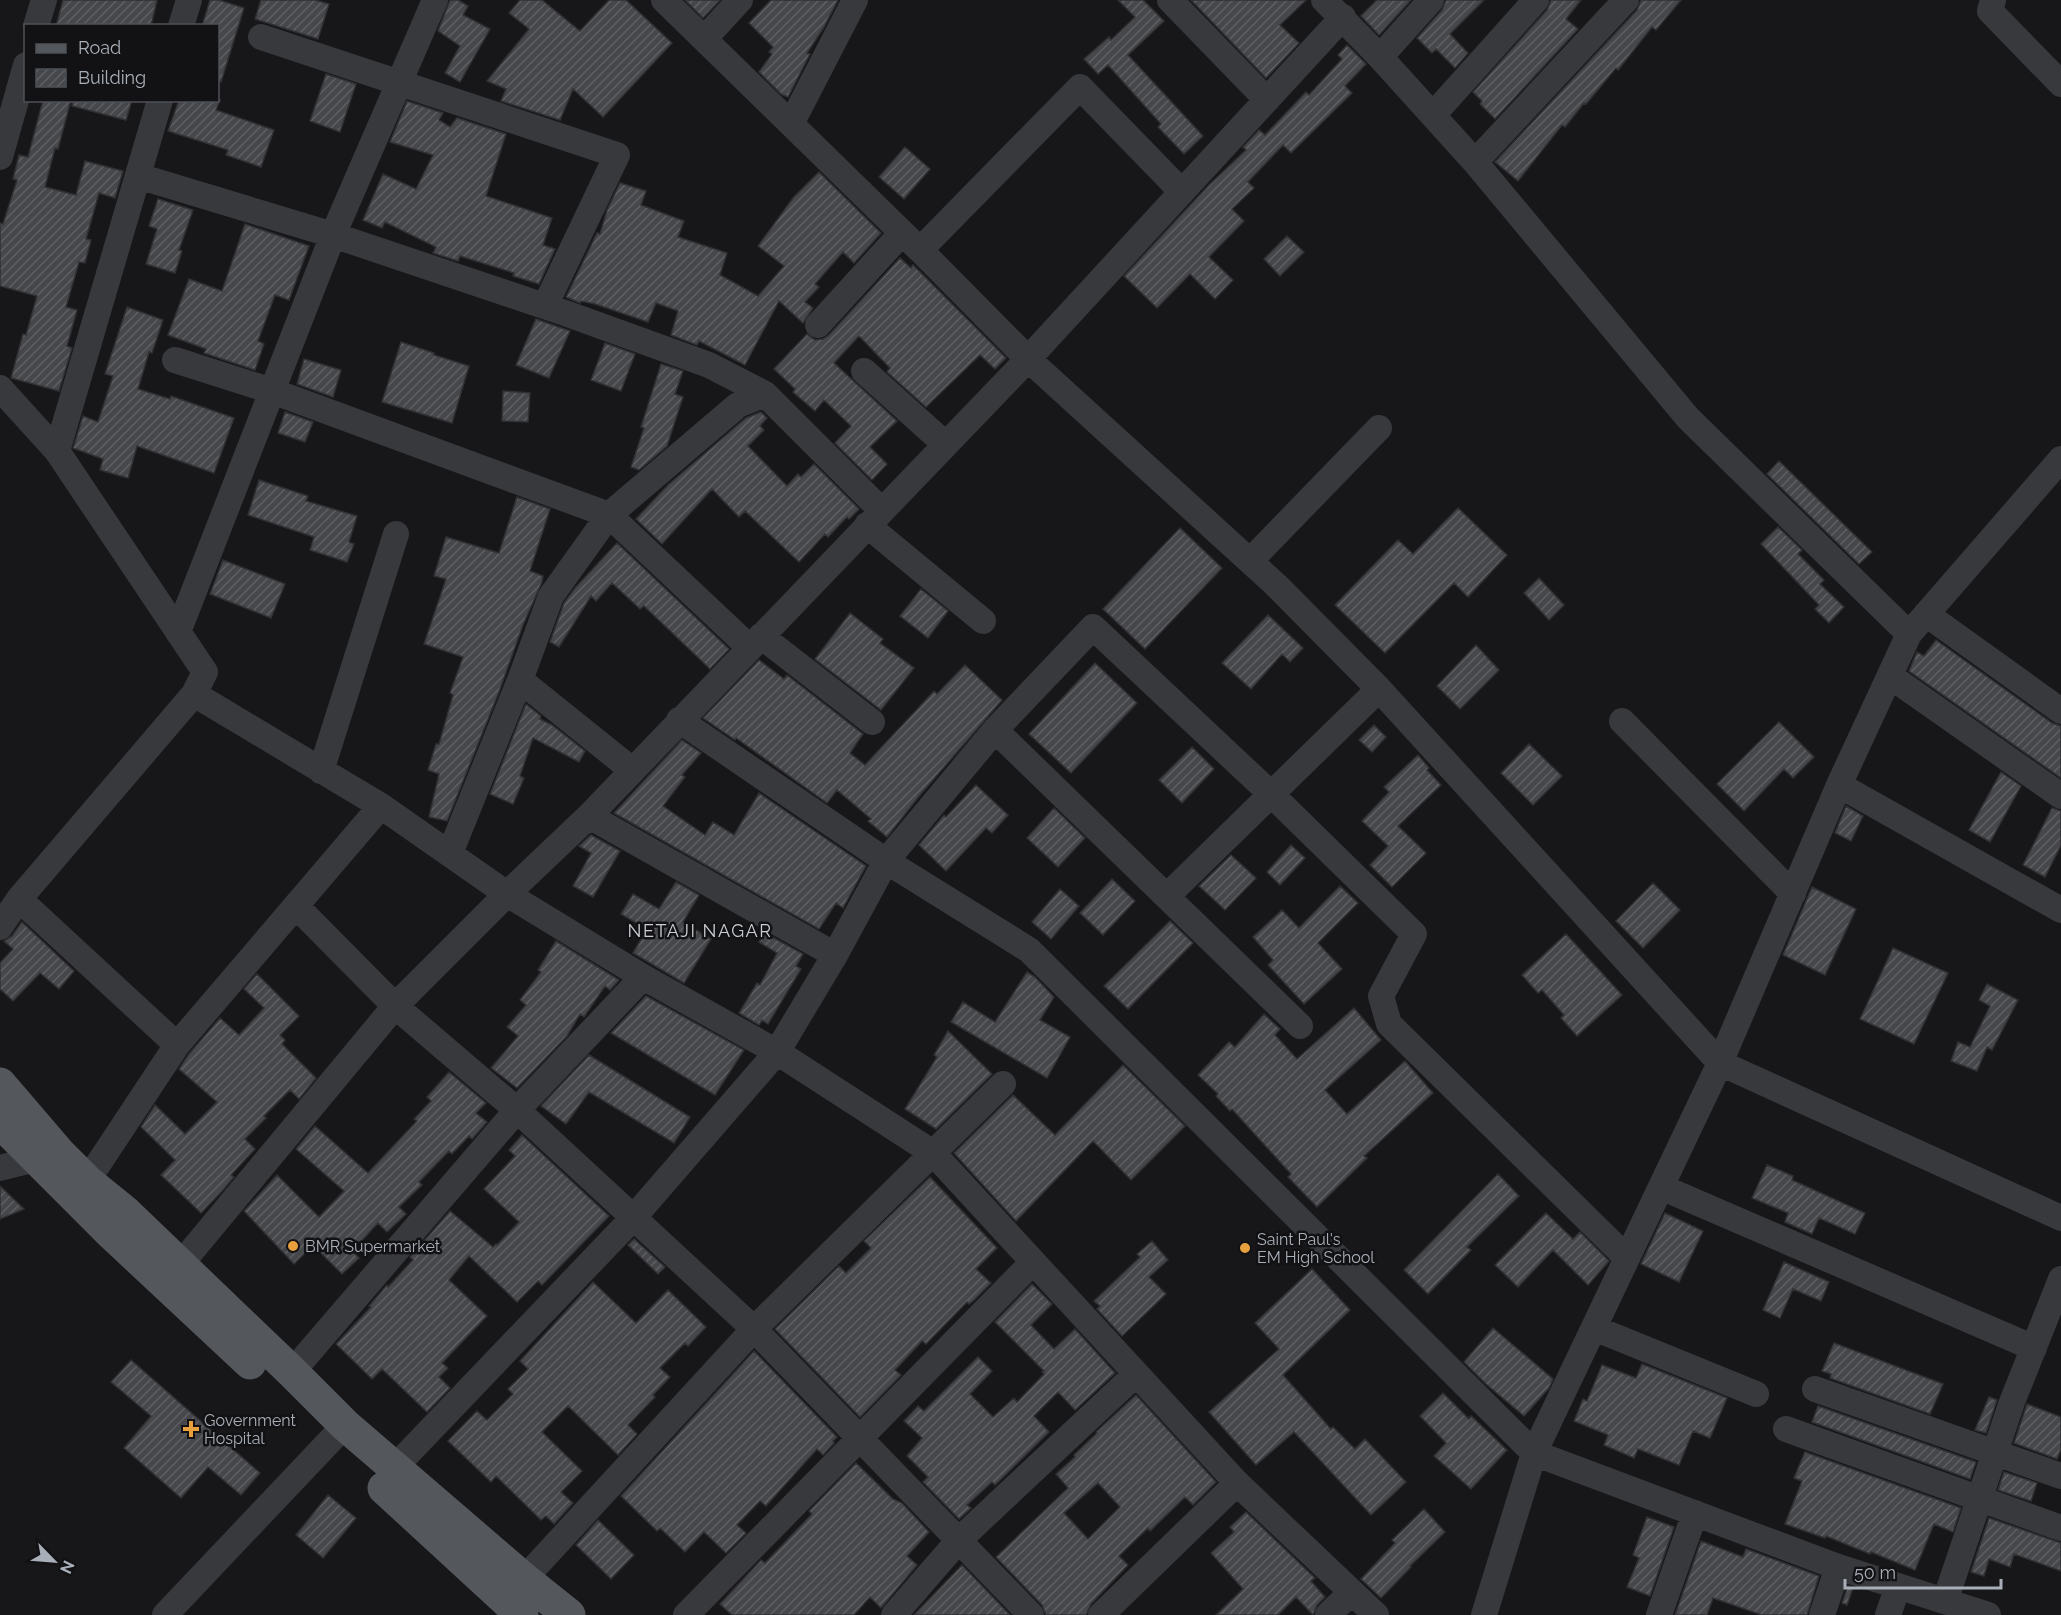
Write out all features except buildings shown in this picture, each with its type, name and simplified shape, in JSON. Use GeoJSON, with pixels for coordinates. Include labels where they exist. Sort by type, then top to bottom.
{"type":"FeatureCollection","features":[{"type":"Feature","properties":{"kind":"main road"},"geometry":{"type":"LineString","coordinates":[[0,1084],[48,1156],[112,1234],[338,1432],[522,1615]]}},
{"type":"Feature","properties":{"kind":"main road"},"geometry":{"type":"LineString","coordinates":[[0,1122],[87,1181],[124,1210],[292,1372],[338,1432],[394,1468],[569,1615]]}},
{"type":"Feature","properties":{"kind":"street"},"geometry":{"type":"LineString","coordinates":[[37,24],[44,0]]}},
{"type":"Feature","properties":{"kind":"street"},"geometry":{"type":"LineString","coordinates":[[183,24],[189,0]]}},
{"type":"Feature","properties":{"kind":"street"},"geometry":{"type":"LineString","coordinates":[[178,632],[333,235],[435,0]]}},
{"type":"Feature","properties":{"kind":"street"},"geometry":{"type":"LineString","coordinates":[[664,0],[1028,359],[1250,561],[1379,689],[1720,1063],[2061,1218]]}},
{"type":"Feature","properties":{"kind":"street"},"geometry":{"type":"LineString","coordinates":[[704,39],[740,0]]}},
{"type":"Feature","properties":{"kind":"street"},"geometry":{"type":"LineString","coordinates":[[791,124],[855,0]]}},
{"type":"Feature","properties":{"kind":"street"},"geometry":{"type":"LineString","coordinates":[[1170,0],[1267,100]]}},
{"type":"Feature","properties":{"kind":"street"},"geometry":{"type":"LineString","coordinates":[[1324,0],[1343,17],[1475,162],[1688,418],[1909,634]]}},
{"type":"Feature","properties":{"kind":"street"},"geometry":{"type":"LineString","coordinates":[[1380,57],[1431,0]]}},
{"type":"Feature","properties":{"kind":"street"},"geometry":{"type":"LineString","coordinates":[[1433,115],[1536,0]]}},
{"type":"Feature","properties":{"kind":"street"},"geometry":{"type":"LineString","coordinates":[[1475,162],[1626,0]]}},
{"type":"Feature","properties":{"kind":"street"},"geometry":{"type":"LineString","coordinates":[[1993,0],[1990,11],[2061,84]]}},
{"type":"Feature","properties":{"kind":"street"},"geometry":{"type":"LineString","coordinates":[[180,1265],[395,1006],[589,816],[1028,359],[1343,17]]}},
{"type":"Feature","properties":{"kind":"street"},"geometry":{"type":"LineString","coordinates":[[261,36],[617,155],[544,306]]}},
{"type":"Feature","properties":{"kind":"street"},"geometry":{"type":"LineString","coordinates":[[0,157],[24,72]]}},
{"type":"Feature","properties":{"kind":"street"},"geometry":{"type":"LineString","coordinates":[[818,324],[1080,87],[1182,192]]}},
{"type":"Feature","properties":{"kind":"street"},"geometry":{"type":"LineString","coordinates":[[57,451],[159,102]]}},
{"type":"Feature","properties":{"kind":"street"},"geometry":{"type":"LineString","coordinates":[[138,176],[333,235],[544,306],[709,365],[765,394],[874,518],[983,621]]}},
{"type":"Feature","properties":{"kind":"street"},"geometry":{"type":"LineString","coordinates":[[175,360],[272,391],[609,515],[755,641],[872,722]]}},
{"type":"Feature","properties":{"kind":"street"},"geometry":{"type":"LineString","coordinates":[[864,370],[945,444]]}},
{"type":"Feature","properties":{"kind":"street"},"geometry":{"type":"LineString","coordinates":[[0,388],[57,451],[205,672],[194,694],[19,899],[0,927]]}},
{"type":"Feature","properties":{"kind":"street"},"geometry":{"type":"LineString","coordinates":[[450,853],[520,680],[551,596],[609,515],[738,405],[765,394]]}},
{"type":"Feature","properties":{"kind":"street"},"geometry":{"type":"LineString","coordinates":[[1250,561],[1379,428]]}},
{"type":"Feature","properties":{"kind":"street"},"geometry":{"type":"LineString","coordinates":[[1484,1615],[1534,1453],[1720,1063],[1839,785],[1909,634],[2061,459]]}},
{"type":"Feature","properties":{"kind":"street"},"geometry":{"type":"LineString","coordinates":[[321,771],[396,534]]}},
{"type":"Feature","properties":{"kind":"street"},"geometry":{"type":"LineString","coordinates":[[1926,614],[2061,711]]}},
{"type":"Feature","properties":{"kind":"street"},"geometry":{"type":"LineString","coordinates":[[394,1468],[634,1217],[777,1052],[836,955],[886,861],[995,730],[1093,627],[1271,794],[1414,934],[1381,996],[1389,1024],[1627,1258]]}},
{"type":"Feature","properties":{"kind":"street"},"geometry":{"type":"LineString","coordinates":[[1890,676],[2061,796]]}},
{"type":"Feature","properties":{"kind":"street"},"geometry":{"type":"LineString","coordinates":[[520,680],[632,770]]}},
{"type":"Feature","properties":{"kind":"street"},"geometry":{"type":"LineString","coordinates":[[1167,896],[1379,689]]}},
{"type":"Feature","properties":{"kind":"street"},"geometry":{"type":"LineString","coordinates":[[194,694],[381,806],[507,894],[777,1052],[933,1153],[1237,1483],[1376,1615]]}},
{"type":"Feature","properties":{"kind":"street"},"geometry":{"type":"LineString","coordinates":[[679,720],[886,861],[1029,950],[1534,1453],[1838,1568],[1988,1615]]}},
{"type":"Feature","properties":{"kind":"street"},"geometry":{"type":"LineString","coordinates":[[1622,721],[1793,894]]}},
{"type":"Feature","properties":{"kind":"street"},"geometry":{"type":"LineString","coordinates":[[995,730],[1300,1026]]}},
{"type":"Feature","properties":{"kind":"street"},"geometry":{"type":"LineString","coordinates":[[1839,785],[2061,910]]}},
{"type":"Feature","properties":{"kind":"street"},"geometry":{"type":"LineString","coordinates":[[87,1181],[177,1045],[381,806]]}},
{"type":"Feature","properties":{"kind":"street"},"geometry":{"type":"LineString","coordinates":[[589,816],[836,955]]}},
{"type":"Feature","properties":{"kind":"street"},"geometry":{"type":"LineString","coordinates":[[19,899],[177,1045]]}},
{"type":"Feature","properties":{"kind":"street"},"geometry":{"type":"LineString","coordinates":[[296,906],[395,1006],[517,1110],[754,1329],[1031,1615]]}},
{"type":"Feature","properties":{"kind":"street"},"geometry":{"type":"LineString","coordinates":[[292,1372],[517,1110],[644,976]]}},
{"type":"Feature","properties":{"kind":"street"},"geometry":{"type":"LineString","coordinates":[[524,1579],[754,1329],[1003,1084]]}},
{"type":"Feature","properties":{"kind":"street"},"geometry":{"type":"LineString","coordinates":[[0,1168],[48,1156]]}},
{"type":"Feature","properties":{"kind":"street"},"geometry":{"type":"LineString","coordinates":[[1661,1187],[2034,1348]]}},
{"type":"Feature","properties":{"kind":"street"},"geometry":{"type":"LineString","coordinates":[[686,1615],[1032,1263]]}},
{"type":"Feature","properties":{"kind":"street"},"geometry":{"type":"LineString","coordinates":[[1945,1601],[2012,1402],[2061,1279]]}},
{"type":"Feature","properties":{"kind":"street"},"geometry":{"type":"LineString","coordinates":[[1594,1328],[1756,1394]]}},
{"type":"Feature","properties":{"kind":"street"},"geometry":{"type":"LineString","coordinates":[[894,1615],[959,1540],[1136,1374]]}},
{"type":"Feature","properties":{"kind":"street"},"geometry":{"type":"LineString","coordinates":[[1815,1389],[2061,1476]]}},
{"type":"Feature","properties":{"kind":"street"},"geometry":{"type":"LineString","coordinates":[[1786,1429],[2061,1528]]}},
{"type":"Feature","properties":{"kind":"street"},"geometry":{"type":"LineString","coordinates":[[165,1615],[338,1432]]}},
{"type":"Feature","properties":{"kind":"street"},"geometry":{"type":"LineString","coordinates":[[1101,1615],[1237,1483]]}},
{"type":"Feature","properties":{"kind":"street"},"geometry":{"type":"LineString","coordinates":[[1659,1615],[1695,1513]]}},
{"type":"Feature","properties":{"kind":"street"},"geometry":{"type":"LineString","coordinates":[[1822,1615],[1838,1568]]}},
{"type":"Feature","properties":{"kind":"street"},"geometry":{"type":"LineString","coordinates":[[1888,1615],[1898,1586]]}},
{"type":"Feature","properties":{"kind":"street"},"geometry":{"type":"LineString","coordinates":[[1328,1615],[1352,1592]]}},
{"type":"Feature","properties":{"kind":"place","name":"BMR Supermarket"},"geometry":{"type":"Point","coordinates":[293,1246]}},
{"type":"Feature","properties":{"kind":"place","name":"Saint Paul's EM High School"},"geometry":{"type":"Point","coordinates":[1245,1248]}},
{"type":"Feature","properties":{"kind":"place","name":"Government Hospital"},"geometry":{"type":"Point","coordinates":[191,1429]}},
{"type":"Feature","properties":{"kind":"district","name":"NETAJI NAGAR"},"geometry":{"type":"Point","coordinates":[700,930]}}]}
